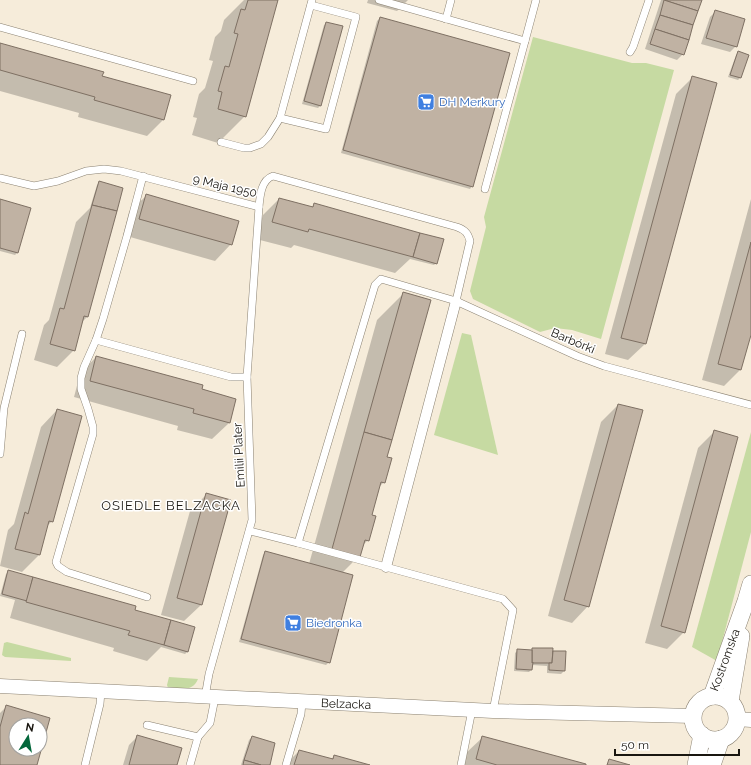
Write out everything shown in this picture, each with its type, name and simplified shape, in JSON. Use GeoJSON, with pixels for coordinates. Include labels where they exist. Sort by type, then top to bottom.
{"type":"FeatureCollection","features":[{"type":"Feature","properties":{"kind":"street"},"geometry":{"type":"LineString","coordinates":[[386,567],[456,301]]}},
{"type":"Feature","properties":{"kind":"street","name":"Kostromska"},"geometry":{"type":"LineString","coordinates":[[712,696],[751,584]]}},
{"type":"Feature","properties":{"kind":"street","name":"Kostromska"},"geometry":{"type":"LineString","coordinates":[[730,702],[746,601]]}},
{"type":"Feature","properties":{"kind":"street","name":"Belzacka"},"geometry":{"type":"LineString","coordinates":[[0,686],[493,711],[693,716]]}},
{"type":"Feature","properties":{"kind":"street"},"geometry":{"type":"LineString","coordinates":[[712,696],[721,697],[730,702],[744,719],[721,739],[711,739],[702,735],[695,727],[693,716],[699,703],[707,697],[712,696]]}},
{"type":"Feature","properties":{"kind":"street"},"geometry":{"type":"LineString","coordinates":[[696,765],[702,735]]}},
{"type":"Feature","properties":{"kind":"street"},"geometry":{"type":"LineString","coordinates":[[712,765],[721,739]]}},
{"type":"Feature","properties":{"kind":"lane"},"geometry":{"type":"LineString","coordinates":[[379,0],[525,41]]}},
{"type":"Feature","properties":{"kind":"lane"},"geometry":{"type":"LineString","coordinates":[[446,19],[451,0]]}},
{"type":"Feature","properties":{"kind":"lane"},"geometry":{"type":"LineString","coordinates":[[485,189],[536,0]]}},
{"type":"Feature","properties":{"kind":"lane"},"geometry":{"type":"LineString","coordinates":[[630,52],[633,48],[649,0]]}},
{"type":"Feature","properties":{"kind":"lane"},"geometry":{"type":"LineString","coordinates":[[221,142],[244,148],[255,147],[261,144],[268,137],[280,118],[312,2],[356,17],[326,129],[280,118]]}},
{"type":"Feature","properties":{"kind":"lane"},"geometry":{"type":"LineString","coordinates":[[0,27],[193,81]]}},
{"type":"Feature","properties":{"kind":"lane","name":"9 Maja 1950"},"geometry":{"type":"LineString","coordinates":[[0,178],[34,186],[58,181],[86,171],[104,169],[143,176],[259,207],[263,186],[266,180],[273,176],[465,230],[469,235],[469,250],[456,301]]}},
{"type":"Feature","properties":{"kind":"lane"},"geometry":{"type":"LineString","coordinates":[[143,176],[96,340],[84,367],[80,385],[90,415],[93,434],[56,562],[58,566],[67,572],[147,597]]}},
{"type":"Feature","properties":{"kind":"lane","name":"Emilii Plater"},"geometry":{"type":"LineString","coordinates":[[198,737],[210,723],[209,674],[250,531],[253,511],[247,377],[259,207]]}},
{"type":"Feature","properties":{"kind":"lane","name":"Barbórki"},"geometry":{"type":"LineString","coordinates":[[298,543],[375,285],[381,279],[456,301],[577,356],[604,366],[751,405]]}},
{"type":"Feature","properties":{"kind":"lane"},"geometry":{"type":"LineString","coordinates":[[0,454],[4,408],[22,334]]}},
{"type":"Feature","properties":{"kind":"lane"},"geometry":{"type":"LineString","coordinates":[[96,340],[231,377],[247,377]]}},
{"type":"Feature","properties":{"kind":"lane"},"geometry":{"type":"LineString","coordinates":[[250,531],[503,598],[513,610],[493,711]]}},
{"type":"Feature","properties":{"kind":"lane"},"geometry":{"type":"LineString","coordinates":[[84,765],[100,704],[101,692]]}},
{"type":"Feature","properties":{"kind":"lane"},"geometry":{"type":"LineString","coordinates":[[286,765],[301,714],[302,702]]}},
{"type":"Feature","properties":{"kind":"lane"},"geometry":{"type":"LineString","coordinates":[[461,765],[472,710]]}},
{"type":"Feature","properties":{"kind":"lane"},"geometry":{"type":"LineString","coordinates":[[147,725],[198,737],[190,765]]}},
{"type":"Feature","properties":{"kind":"green space"},"geometry":{"type":"Polygon","coordinates":[[[533,37],[632,63],[646,63],[674,70],[601,339],[572,330],[555,328],[540,332],[473,299],[470,291],[486,227],[484,217],[533,37]]]}},
{"type":"Feature","properties":{"kind":"green space"},"geometry":{"type":"Polygon","coordinates":[[[462,333],[471,335],[498,455],[434,435],[462,333]]]}},
{"type":"Feature","properties":{"kind":"green space"},"geometry":{"type":"Polygon","coordinates":[[[751,432],[751,532],[717,661],[692,647],[751,432]]]}},
{"type":"Feature","properties":{"kind":"green space"},"geometry":{"type":"Polygon","coordinates":[[[7,642],[71,658],[71,661],[5,657],[2,655],[4,643],[7,642]]]}},
{"type":"Feature","properties":{"kind":"green space"},"geometry":{"type":"Polygon","coordinates":[[[169,677],[198,679],[193,686],[189,688],[177,689],[168,688],[167,685],[169,677]]]}},
{"type":"Feature","properties":{"kind":"building"},"geometry":{"type":"Polygon","coordinates":[[[248,0],[278,0],[246,117],[218,109],[222,92],[218,91],[225,66],[229,67],[238,34],[234,33],[241,9],[245,10],[248,0]]]}},
{"type":"Feature","properties":{"kind":"building"},"geometry":{"type":"Polygon","coordinates":[[[664,0],[702,0],[698,11],[664,0]]]}},
{"type":"Feature","properties":{"kind":"building"},"geometry":{"type":"Polygon","coordinates":[[[664,0],[698,11],[693,25],[660,15],[664,0]]]}},
{"type":"Feature","properties":{"kind":"building"},"geometry":{"type":"Polygon","coordinates":[[[715,10],[745,19],[737,47],[706,38],[715,10]]]}},
{"type":"Feature","properties":{"kind":"building"},"geometry":{"type":"Polygon","coordinates":[[[660,15],[693,25],[689,40],[655,29],[660,15]]]}},
{"type":"Feature","properties":{"kind":"building","name":"DH Merkury"},"geometry":{"type":"Polygon","coordinates":[[[380,17],[510,53],[473,187],[343,150],[380,17]]]}},
{"type":"Feature","properties":{"kind":"building"},"geometry":{"type":"Polygon","coordinates":[[[326,22],[343,26],[321,106],[304,101],[326,22]]]}},
{"type":"Feature","properties":{"kind":"building"},"geometry":{"type":"Polygon","coordinates":[[[655,29],[689,40],[684,55],[650,44],[655,29]]]}},
{"type":"Feature","properties":{"kind":"building"},"geometry":{"type":"Polygon","coordinates":[[[0,43],[104,72],[102,76],[171,95],[164,120],[94,100],[95,97],[0,70],[0,43]]]}},
{"type":"Feature","properties":{"kind":"building"},"geometry":{"type":"Polygon","coordinates":[[[738,51],[749,55],[741,78],[730,75],[738,51]]]}},
{"type":"Feature","properties":{"kind":"building"},"geometry":{"type":"Polygon","coordinates":[[[692,76],[717,83],[646,344],[621,338],[692,76]]]}},
{"type":"Feature","properties":{"kind":"building"},"geometry":{"type":"Polygon","coordinates":[[[99,181],[123,188],[117,211],[92,205],[99,181]]]}},
{"type":"Feature","properties":{"kind":"building"},"geometry":{"type":"Polygon","coordinates":[[[146,194],[239,221],[232,245],[139,219],[146,194]]]}},
{"type":"Feature","properties":{"kind":"building"},"geometry":{"type":"Polygon","coordinates":[[[279,198],[313,207],[314,203],[420,233],[413,257],[309,229],[308,232],[272,222],[279,198]]]}},
{"type":"Feature","properties":{"kind":"building"},"geometry":{"type":"Polygon","coordinates":[[[0,199],[31,208],[18,253],[0,248],[0,199]]]}},
{"type":"Feature","properties":{"kind":"building"},"geometry":{"type":"Polygon","coordinates":[[[92,205],[117,211],[88,317],[84,316],[75,351],[50,344],[60,308],[64,309],[92,205]]]}},
{"type":"Feature","properties":{"kind":"building"},"geometry":{"type":"Polygon","coordinates":[[[420,233],[444,239],[437,264],[413,257],[420,233]]]}},
{"type":"Feature","properties":{"kind":"building"},"geometry":{"type":"Polygon","coordinates":[[[751,242],[751,335],[741,370],[718,364],[751,242]]]}},
{"type":"Feature","properties":{"kind":"building"},"geometry":{"type":"Polygon","coordinates":[[[403,292],[431,300],[392,440],[364,432],[403,292]]]}},
{"type":"Feature","properties":{"kind":"building"},"geometry":{"type":"Polygon","coordinates":[[[96,356],[203,385],[202,389],[236,399],[230,423],[193,413],[194,409],[90,381],[96,356]]]}},
{"type":"Feature","properties":{"kind":"building"},"geometry":{"type":"Polygon","coordinates":[[[618,404],[643,410],[589,607],[564,600],[618,404]]]}},
{"type":"Feature","properties":{"kind":"building"},"geometry":{"type":"Polygon","coordinates":[[[57,409],[82,416],[53,522],[49,521],[40,555],[15,549],[25,512],[28,514],[57,409]]]}},
{"type":"Feature","properties":{"kind":"building"},"geometry":{"type":"Polygon","coordinates":[[[714,430],[738,437],[685,633],[661,626],[714,430]]]}},
{"type":"Feature","properties":{"kind":"building"},"geometry":{"type":"Polygon","coordinates":[[[364,432],[392,440],[387,457],[392,458],[385,483],[381,482],[372,515],[376,516],[369,541],[365,540],[360,557],[332,549],[364,432]]]}},
{"type":"Feature","properties":{"kind":"building"},"geometry":{"type":"Polygon","coordinates":[[[206,493],[231,500],[202,605],[177,598],[206,493]]]}},
{"type":"Feature","properties":{"kind":"building","name":"Biedronka"},"geometry":{"type":"Polygon","coordinates":[[[265,551],[353,575],[330,663],[241,639],[265,551]]]}},
{"type":"Feature","properties":{"kind":"building"},"geometry":{"type":"Polygon","coordinates":[[[8,570],[33,577],[27,601],[2,594],[8,570]]]}},
{"type":"Feature","properties":{"kind":"building"},"geometry":{"type":"Polygon","coordinates":[[[33,577],[136,606],[135,610],[171,620],[164,645],[128,635],[130,631],[26,602],[33,577]]]}},
{"type":"Feature","properties":{"kind":"building"},"geometry":{"type":"Polygon","coordinates":[[[171,620],[195,627],[188,652],[164,645],[171,620]]]}},
{"type":"Feature","properties":{"kind":"building"},"geometry":{"type":"Polygon","coordinates":[[[532,648],[553,648],[552,663],[532,663],[532,648]]]}},
{"type":"Feature","properties":{"kind":"building"},"geometry":{"type":"Polygon","coordinates":[[[517,649],[532,650],[532,670],[516,669],[517,649]]]}},
{"type":"Feature","properties":{"kind":"building"},"geometry":{"type":"Polygon","coordinates":[[[553,651],[566,651],[565,671],[549,670],[549,663],[552,663],[553,651]]]}},
{"type":"Feature","properties":{"kind":"building"},"geometry":{"type":"Polygon","coordinates":[[[6,705],[47,717],[8,717],[8,757],[39,757],[37,765],[0,765],[0,727],[6,705]]]}},
{"type":"Feature","properties":{"kind":"building"},"geometry":{"type":"Polygon","coordinates":[[[137,735],[182,748],[177,765],[129,765],[137,735]]]}},
{"type":"Feature","properties":{"kind":"building"},"geometry":{"type":"Polygon","coordinates":[[[252,736],[275,743],[270,765],[261,765],[244,760],[252,736]]]}},
{"type":"Feature","properties":{"kind":"building"},"geometry":{"type":"Polygon","coordinates":[[[482,736],[586,765],[497,765],[476,759],[482,736]]]}},
{"type":"Feature","properties":{"kind":"building"},"geometry":{"type":"Polygon","coordinates":[[[299,750],[333,759],[334,755],[370,765],[294,765],[299,750]]]}},
{"type":"Feature","properties":{"kind":"building"},"geometry":{"type":"Polygon","coordinates":[[[609,759],[630,765],[607,765],[609,759]]]}},
{"type":"Feature","properties":{"kind":"building"},"geometry":{"type":"Polygon","coordinates":[[[244,760],[261,765],[243,765],[244,760]]]}},
{"type":"Feature","properties":{"kind":"place","name":"DH Merkury"},"geometry":{"type":"Point","coordinates":[426,102]}},
{"type":"Feature","properties":{"kind":"place","name":"Biedronka"},"geometry":{"type":"Point","coordinates":[293,623]}},
{"type":"Feature","properties":{"kind":"district","name":"OSIEDLE BELZACKA"},"geometry":{"type":"Point","coordinates":[171,505]}}]}
